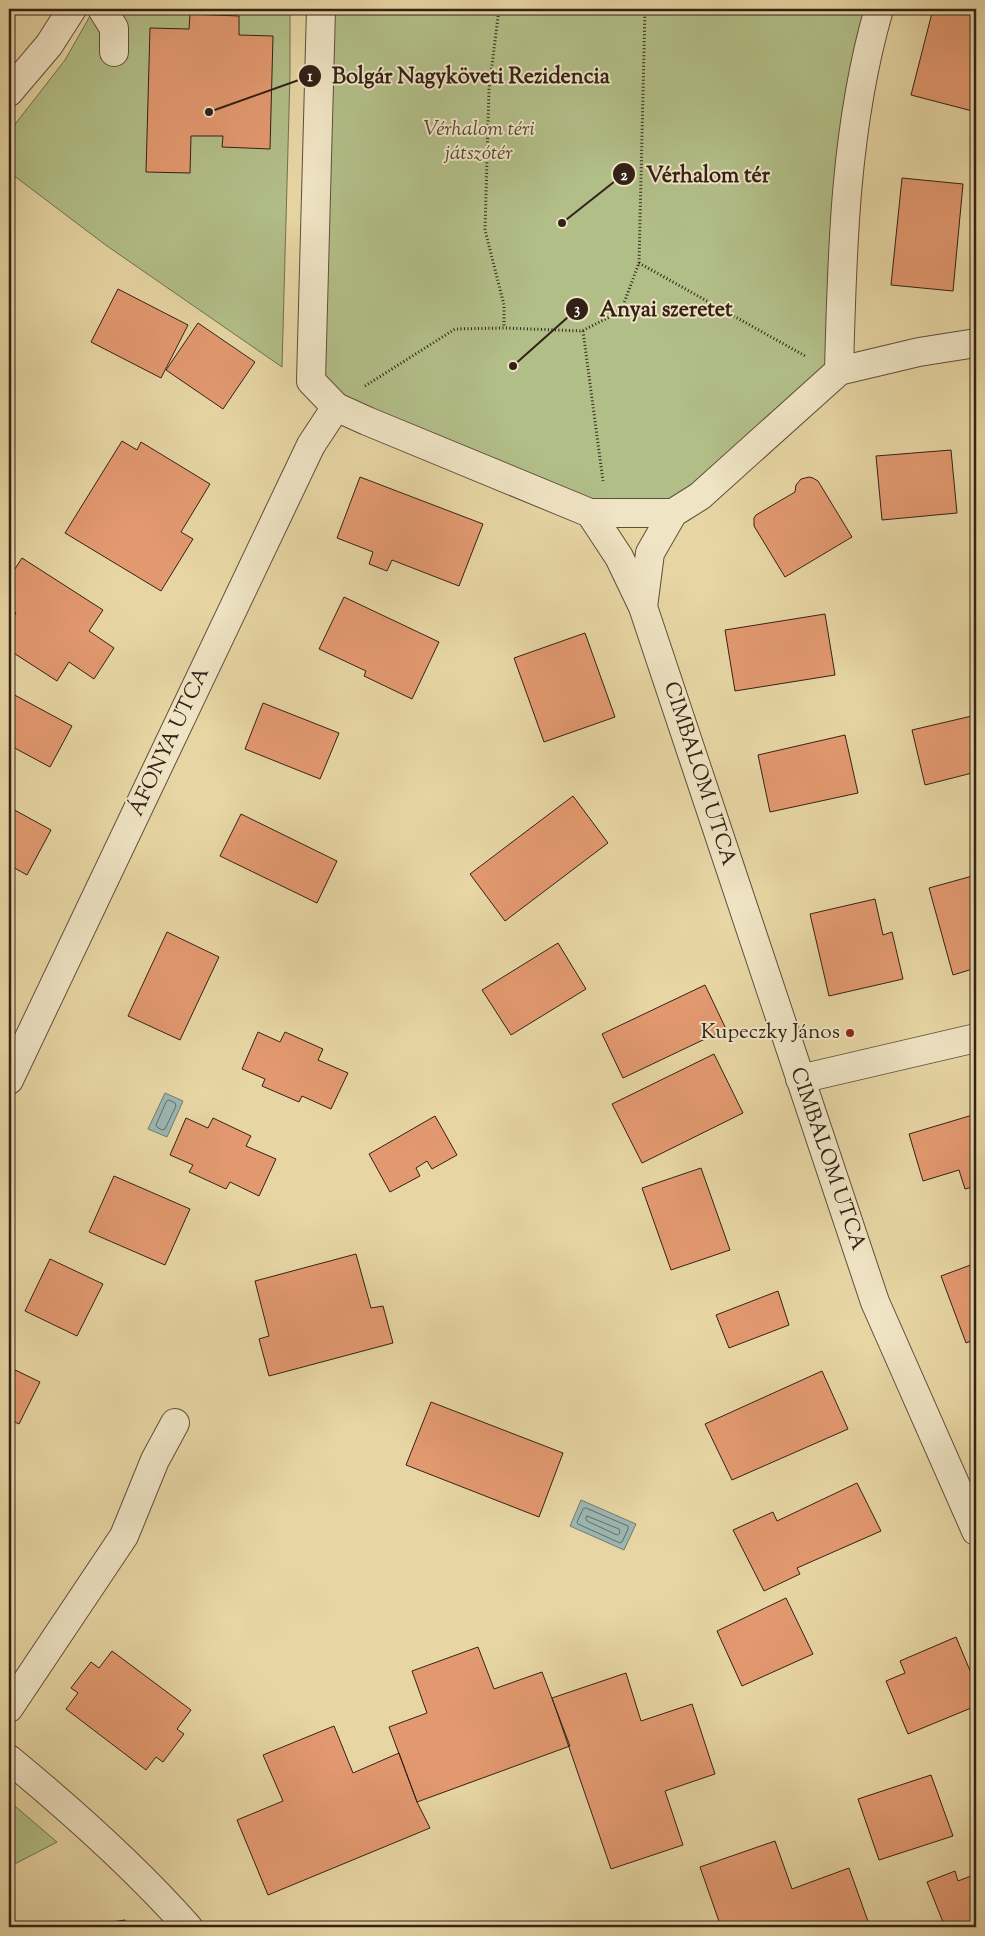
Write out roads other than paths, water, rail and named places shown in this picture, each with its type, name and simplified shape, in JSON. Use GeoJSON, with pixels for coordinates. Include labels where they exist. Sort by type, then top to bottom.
{"type":"FeatureCollection","features":[{"type":"Feature","properties":{"kind":"street"},"geometry":{"type":"LineString","coordinates":[[9,92],[49,45],[72,9]]}},
{"type":"Feature","properties":{"kind":"street"},"geometry":{"type":"LineString","coordinates":[[102,9],[114,28],[114,52]]}},
{"type":"Feature","properties":{"kind":"street"},"geometry":{"type":"LineString","coordinates":[[321,9],[311,381],[336,407],[367,422],[590,513],[673,513],[700,496],[839,371],[920,352],[976,344]]}},
{"type":"Feature","properties":{"kind":"street"},"geometry":{"type":"LineString","coordinates":[[839,371],[841,289],[847,197],[857,107],[879,9]]}},
{"type":"Feature","properties":{"kind":"street","name":"ÁFONYA UTCA"},"geometry":{"type":"LineString","coordinates":[[9,1080],[311,445],[336,407]]}},
{"type":"Feature","properties":{"kind":"street","name":"CIMBALOM UTCA"},"geometry":{"type":"LineString","coordinates":[[590,513],[619,556],[643,607],[875,1302],[976,1532]]}},
{"type":"Feature","properties":{"kind":"street","name":"CIMBALOM UTCA"},"geometry":{"type":"LineString","coordinates":[[643,607],[650,553],[673,513]]}},
{"type":"Feature","properties":{"kind":"street"},"geometry":{"type":"LineString","coordinates":[[800,1079],[976,1038]]}},
{"type":"Feature","properties":{"kind":"street"},"geometry":{"type":"LineString","coordinates":[[9,1708],[124,1536],[155,1460],[175,1423]]}},
{"type":"Feature","properties":{"kind":"street"},"geometry":{"type":"LineString","coordinates":[[9,1759],[57,1798],[158,1892],[188,1927]]}},
{"type":"Feature","properties":{"kind":"water"},"geometry":{"type":"Polygon","coordinates":[[[165,1093],[183,1101],[167,1137],[148,1129],[165,1093]]]}},
{"type":"Feature","properties":{"kind":"water"},"geometry":{"type":"Polygon","coordinates":[[[581,1500],[636,1524],[624,1550],[570,1526],[581,1500]]]}},
{"type":"Feature","properties":{"kind":"place","name":"Bolgár Nagyköveti Rezidencia"},"geometry":{"type":"Point","coordinates":[209,112]}},
{"type":"Feature","properties":{"kind":"place","name":"Vérhalom tér"},"geometry":{"type":"Point","coordinates":[562,223]}},
{"type":"Feature","properties":{"kind":"place","name":"Anyai szeretet"},"geometry":{"type":"Point","coordinates":[513,366]}},
{"type":"Feature","properties":{"kind":"place","name":"Kupeczky János"},"geometry":{"type":"Point","coordinates":[850,1033]}},
{"type":"Feature","properties":{"kind":"park label","name":"Vérhalom téri játszótér"},"geometry":{"type":"Point","coordinates":[479,142]}}]}
